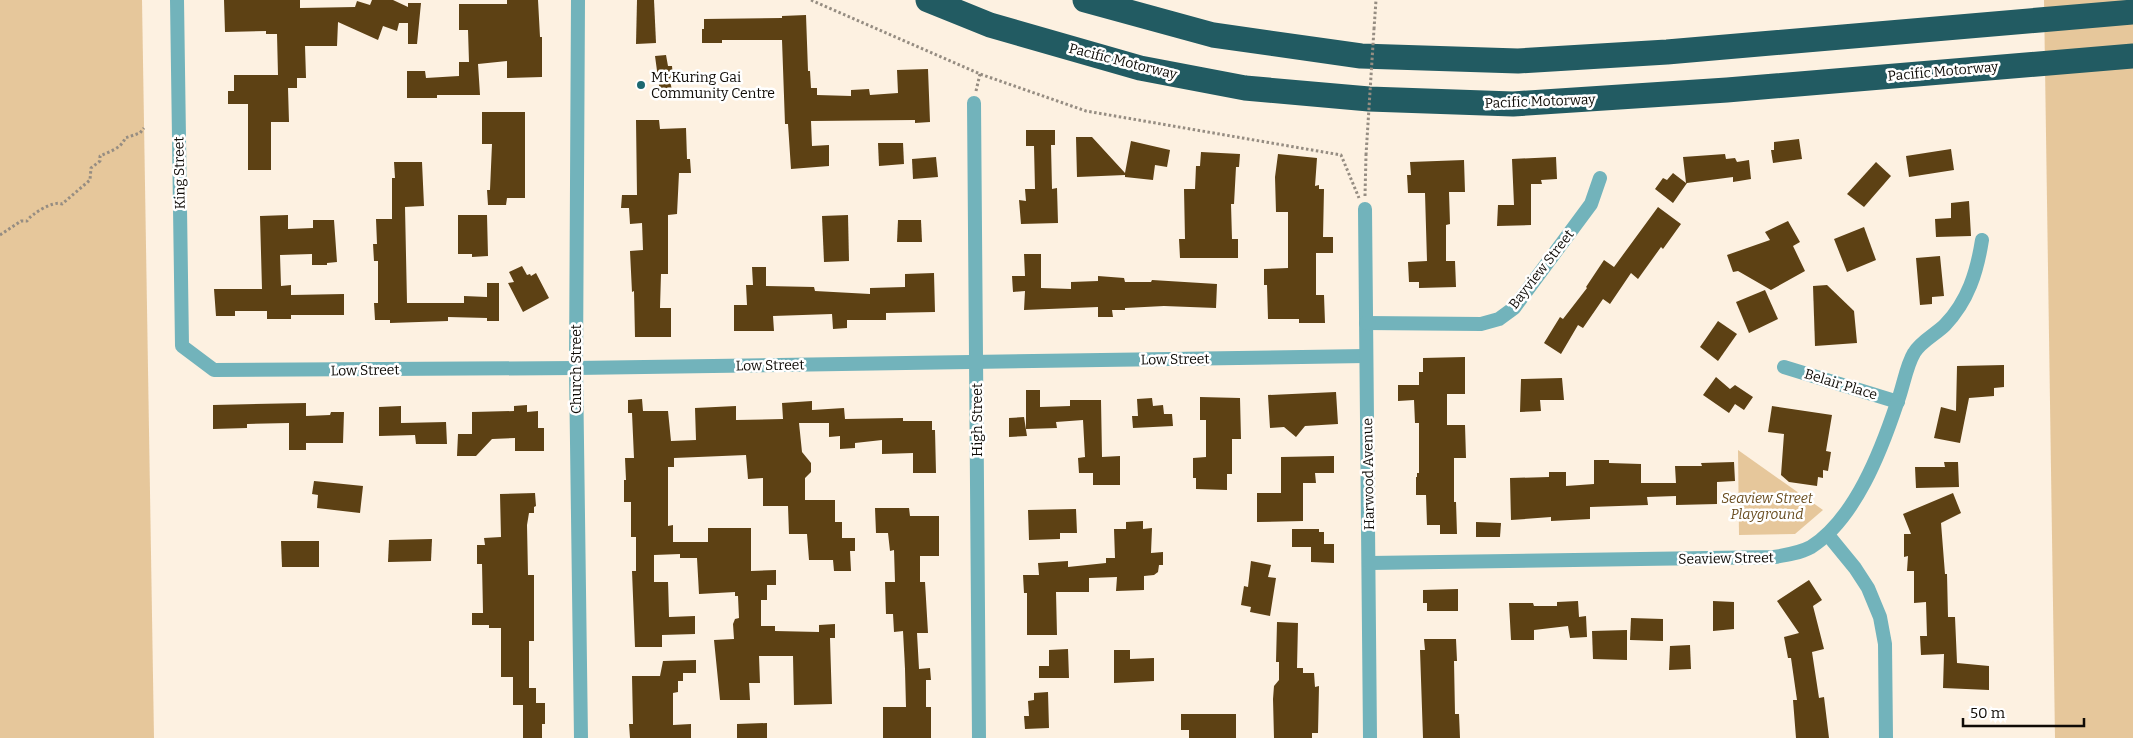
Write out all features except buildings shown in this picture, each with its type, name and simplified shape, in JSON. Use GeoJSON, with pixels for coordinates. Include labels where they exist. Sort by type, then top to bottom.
{"type":"FeatureCollection","features":[{"type":"Feature","properties":{"kind":"highway","name":"Pacific Motorway"},"geometry":{"type":"LineString","coordinates":[[928,0],[990,25],[1140,68],[1245,88],[1369,99],[1513,104],[1727,90],[2133,56]]}},
{"type":"Feature","properties":{"kind":"highway"},"geometry":{"type":"LineString","coordinates":[[1085,0],[1213,35],[1361,56],[1518,62],[1677,52],[2133,12]]}},
{"type":"Feature","properties":{"kind":"street","name":"King Street"},"geometry":{"type":"LineString","coordinates":[[177,0],[182,346]]}},
{"type":"Feature","properties":{"kind":"street","name":"Church Street"},"geometry":{"type":"LineString","coordinates":[[578,0],[576,368],[581,738]]}},
{"type":"Feature","properties":{"kind":"street","name":"High Street"},"geometry":{"type":"LineString","coordinates":[[974,103],[978,738]]}},
{"type":"Feature","properties":{"kind":"street","name":"Bayview Street"},"geometry":{"type":"LineString","coordinates":[[1366,323],[1481,324],[1499,319],[1514,308],[1591,204],[1600,178]]}},
{"type":"Feature","properties":{"kind":"street","name":"Harwood Avenue"},"geometry":{"type":"LineString","coordinates":[[1365,210],[1370,563],[1370,738]]}},
{"type":"Feature","properties":{"kind":"street","name":"Seaview Street"},"geometry":{"type":"LineString","coordinates":[[1370,563],[1774,558],[1809,548],[1828,535],[1844,514],[1874,463],[1898,402],[1914,352],[1944,325],[1960,306],[1969,290],[1979,262],[1982,240]]}},
{"type":"Feature","properties":{"kind":"street","name":"Low Street"},"geometry":{"type":"LineString","coordinates":[[182,346],[214,370],[230,372],[1366,356]]}},
{"type":"Feature","properties":{"kind":"street","name":"Belair Place"},"geometry":{"type":"LineString","coordinates":[[1784,367],[1898,402]]}},
{"type":"Feature","properties":{"kind":"street"},"geometry":{"type":"LineString","coordinates":[[1828,535],[1855,568],[1868,588],[1880,618],[1886,644],[1886,738]]}},
{"type":"Feature","properties":{"kind":"path"},"geometry":{"type":"LineString","coordinates":[[811,0],[980,74],[1086,111],[1341,155],[1365,210]]}},
{"type":"Feature","properties":{"kind":"path"},"geometry":{"type":"LineString","coordinates":[[1365,210],[1366,156],[1376,0]]}},
{"type":"Feature","properties":{"kind":"path"},"geometry":{"type":"LineString","coordinates":[[0,235],[21,221],[27,221],[33,214],[54,203],[62,204],[90,180],[91,168],[95,163],[100,162],[100,156],[119,147],[123,144],[125,138],[140,133],[144,128]]}},
{"type":"Feature","properties":{"kind":"green space"},"geometry":{"type":"Polygon","coordinates":[[[0,0],[142,0],[154,738],[0,738],[0,0]]]}},
{"type":"Feature","properties":{"kind":"green space"},"geometry":{"type":"Polygon","coordinates":[[[2044,0],[2133,0],[2133,738],[2055,738],[2044,0]]]}},
{"type":"Feature","properties":{"kind":"green space","name":"Seaview Street Playground"},"geometry":{"type":"Polygon","coordinates":[[[1738,450],[1823,510],[1795,534],[1739,535],[1738,450]]]}},
{"type":"Feature","properties":{"kind":"place","name":"Mt Kuring Gai Community Centre"},"geometry":{"type":"Point","coordinates":[641,85]}}]}
